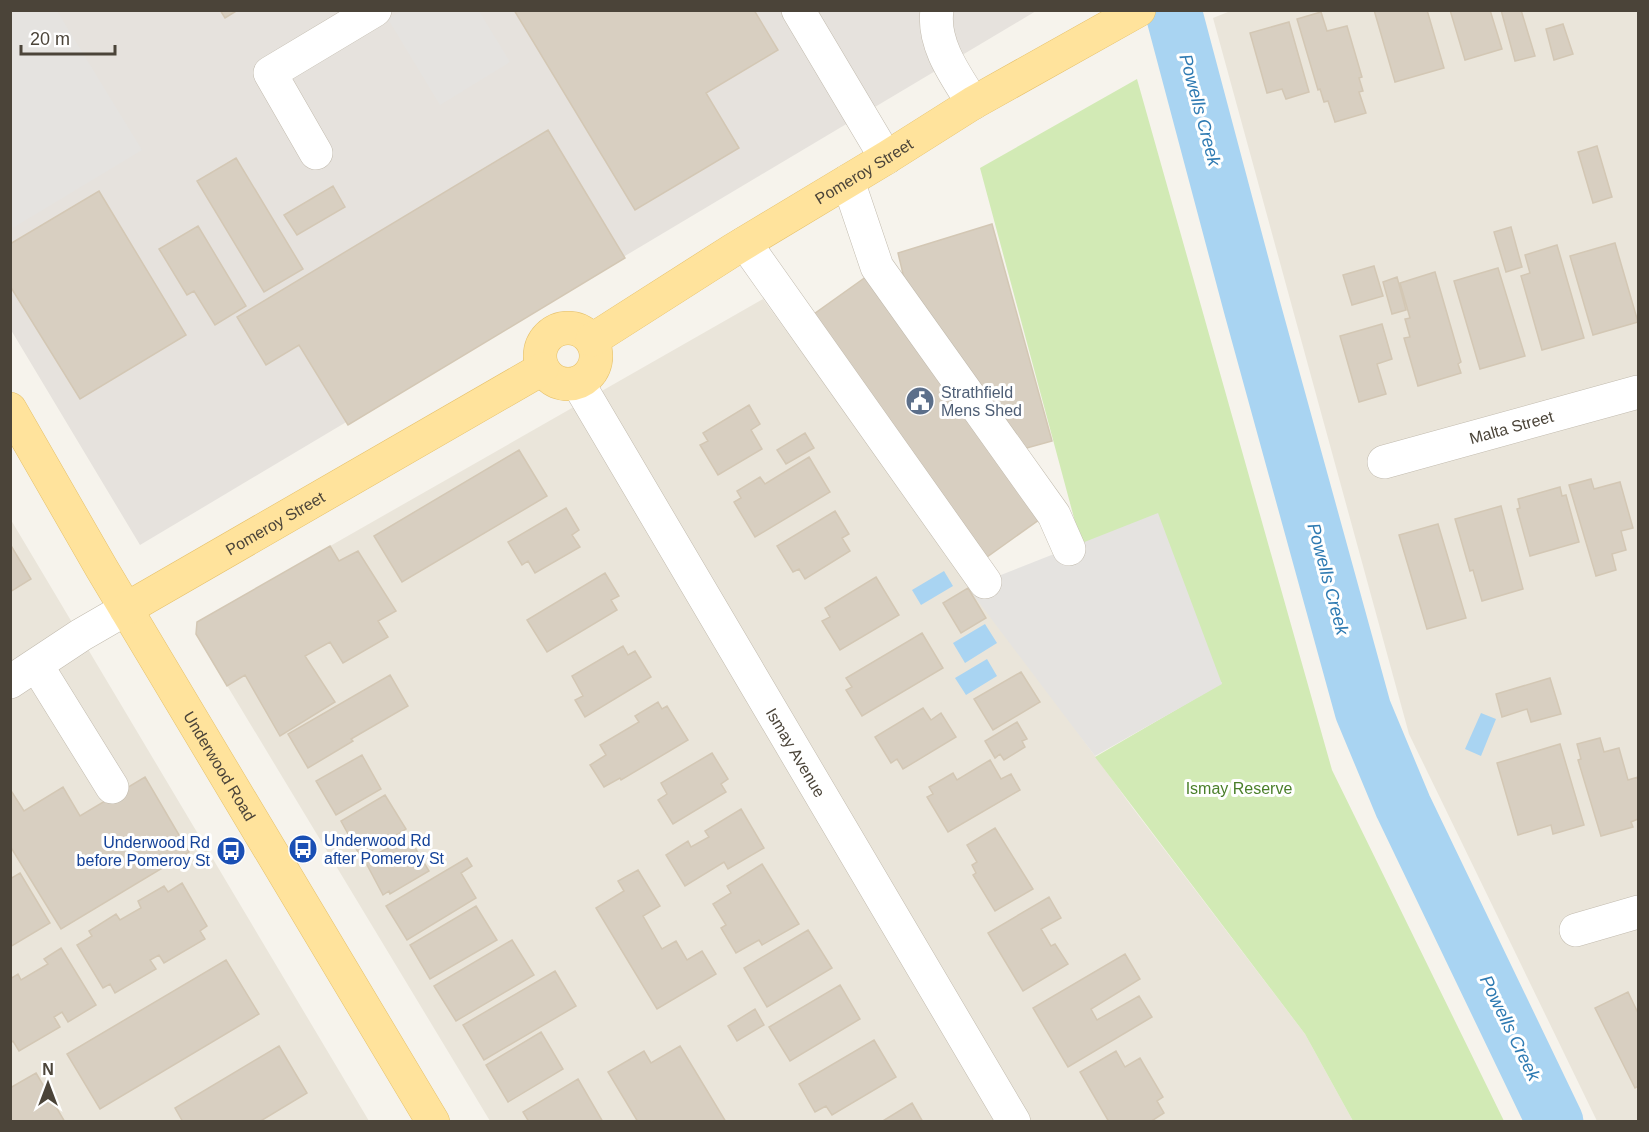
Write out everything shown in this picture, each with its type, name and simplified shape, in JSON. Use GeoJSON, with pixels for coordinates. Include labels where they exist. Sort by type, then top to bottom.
{"type":"FeatureCollection","features":[{"type":"Feature","properties":{"kind":"main road","name":"Pomeroy Street"},"geometry":{"type":"LineString","coordinates":[[592,340],[973,103],[1137,11]]}},
{"type":"Feature","properties":{"kind":"main road"},"geometry":{"type":"LineString","coordinates":[[558,329],[576,329],[592,340],[596,350],[596,360],[587,377],[578,383],[561,384],[547,376],[542,369],[540,351],[543,342],[558,329]]}},
{"type":"Feature","properties":{"kind":"main road","name":"Pomeroy Street"},"geometry":{"type":"LineString","coordinates":[[126,609],[542,369]]}},
{"type":"Feature","properties":{"kind":"main road","name":"Underwood Road"},"geometry":{"type":"LineString","coordinates":[[10,409],[126,609],[433,1122]]}},
{"type":"Feature","properties":{"kind":"street"},"geometry":{"type":"LineString","coordinates":[[315,153],[270,73],[375,10]]}},
{"type":"Feature","properties":{"kind":"street"},"geometry":{"type":"LineString","coordinates":[[798,10],[886,158]]}},
{"type":"Feature","properties":{"kind":"street"},"geometry":{"type":"LineString","coordinates":[[937,10],[935,22],[943,50],[973,103]]}},
{"type":"Feature","properties":{"kind":"street"},"geometry":{"type":"LineString","coordinates":[[848,182],[877,267],[1054,515],[1069,549]]}},
{"type":"Feature","properties":{"kind":"street"},"geometry":{"type":"LineString","coordinates":[[745,243],[985,582]]}},
{"type":"Feature","properties":{"kind":"street","name":"Ismay Avenue"},"geometry":{"type":"LineString","coordinates":[[578,383],[1014,1122]]}},
{"type":"Feature","properties":{"kind":"street","name":"Malta Street"},"geometry":{"type":"LineString","coordinates":[[1384,462],[1638,392]]}},
{"type":"Feature","properties":{"kind":"street","name":"Pomeroy Street"},"geometry":{"type":"LineString","coordinates":[[24,674],[81,635],[126,609]]}},
{"type":"Feature","properties":{"kind":"street"},"geometry":{"type":"LineString","coordinates":[[24,674],[112,788]]}},
{"type":"Feature","properties":{"kind":"street"},"geometry":{"type":"LineString","coordinates":[[1576,930],[1638,912]]}},
{"type":"Feature","properties":{"kind":"shaded area"},"geometry":{"type":"Polygon","coordinates":[[[11,10],[57,11],[142,150],[11,229],[11,10]]]}},
{"type":"Feature","properties":{"kind":"shaded area"},"geometry":{"type":"Polygon","coordinates":[[[1233,10],[1638,11],[1638,1121],[1597,1121],[1409,734],[1213,18],[1233,10]]]}},
{"type":"Feature","properties":{"kind":"shaded area"},"geometry":{"type":"Polygon","coordinates":[[[11,11],[1036,11],[140,545],[11,330],[11,11]]]}},
{"type":"Feature","properties":{"kind":"shaded area"},"geometry":{"type":"Polygon","coordinates":[[[402,11],[479,11],[510,62],[440,105],[388,19],[402,11]]]}},
{"type":"Feature","properties":{"kind":"shaded area"},"geometry":{"type":"Polygon","coordinates":[[[763,299],[1132,807],[1305,1034],[1353,1121],[490,1121],[196,634],[197,622],[763,299]]]}},
{"type":"Feature","properties":{"kind":"shaded area"},"geometry":{"type":"Polygon","coordinates":[[[1158,513],[1222,684],[1095,756],[968,588],[1158,513]]]}},
{"type":"Feature","properties":{"kind":"shaded area"},"geometry":{"type":"Polygon","coordinates":[[[11,520],[369,1121],[11,1121],[11,520]]]}},
{"type":"Feature","properties":{"kind":"green space","name":"Ismay Reserve"},"geometry":{"type":"Polygon","coordinates":[[[1137,79],[1332,770],[1504,1121],[1353,1121],[1305,1034],[1095,757],[1222,683],[1081,544],[980,168],[1137,79]]]}},
{"type":"Feature","properties":{"kind":"water"},"geometry":{"type":"Polygon","coordinates":[[[944,571],[953,586],[921,605],[912,590],[944,571]]]}},
{"type":"Feature","properties":{"kind":"water"},"geometry":{"type":"Polygon","coordinates":[[[985,624],[997,643],[965,663],[953,643],[985,624]]]}},
{"type":"Feature","properties":{"kind":"water"},"geometry":{"type":"Polygon","coordinates":[[[987,659],[997,676],[966,695],[955,678],[987,659]]]}},
{"type":"Feature","properties":{"kind":"water"},"geometry":{"type":"Polygon","coordinates":[[[1481,713],[1496,719],[1481,756],[1465,749],[1481,713]]]}},
{"type":"Feature","properties":{"kind":"building"},"geometry":{"type":"Polygon","coordinates":[[[220,10],[238,10],[225,18],[220,10]]]}},
{"type":"Feature","properties":{"kind":"building"},"geometry":{"type":"Polygon","coordinates":[[[514,10],[754,10],[778,50],[706,93],[739,148],[635,210],[514,10]]]}},
{"type":"Feature","properties":{"kind":"building"},"geometry":{"type":"Polygon","coordinates":[[[1374,10],[1427,10],[1444,68],[1395,82],[1374,10]]]}},
{"type":"Feature","properties":{"kind":"building"},"geometry":{"type":"Polygon","coordinates":[[[1450,10],[1490,10],[1502,49],[1465,60],[1450,10]]]}},
{"type":"Feature","properties":{"kind":"building"},"geometry":{"type":"Polygon","coordinates":[[[1501,10],[1521,10],[1535,56],[1515,61],[1501,10]]]}},
{"type":"Feature","properties":{"kind":"building"},"geometry":{"type":"Polygon","coordinates":[[[1321,12],[1327,31],[1347,26],[1362,77],[1359,78],[1363,91],[1359,92],[1366,113],[1335,122],[1328,101],[1324,102],[1320,89],[1318,90],[1297,19],[1321,12]]]}},
{"type":"Feature","properties":{"kind":"building"},"geometry":{"type":"Polygon","coordinates":[[[1289,22],[1309,92],[1286,99],[1282,89],[1267,93],[1250,33],[1289,22]]]}},
{"type":"Feature","properties":{"kind":"building"},"geometry":{"type":"Polygon","coordinates":[[[1563,24],[1573,54],[1554,60],[1546,29],[1563,24]]]}},
{"type":"Feature","properties":{"kind":"building"},"geometry":{"type":"Polygon","coordinates":[[[548,130],[625,258],[348,425],[299,345],[266,365],[237,317],[548,130]]]}},
{"type":"Feature","properties":{"kind":"building"},"geometry":{"type":"Polygon","coordinates":[[[1597,146],[1612,197],[1593,203],[1578,152],[1597,146]]]}},
{"type":"Feature","properties":{"kind":"building"},"geometry":{"type":"Polygon","coordinates":[[[236,158],[303,269],[264,292],[197,181],[236,158]]]}},
{"type":"Feature","properties":{"kind":"building"},"geometry":{"type":"Polygon","coordinates":[[[333,186],[345,207],[297,235],[284,215],[333,186]]]}},
{"type":"Feature","properties":{"kind":"building"},"geometry":{"type":"Polygon","coordinates":[[[99,191],[186,335],[80,399],[10,286],[10,244],[99,191]]]}},
{"type":"Feature","properties":{"kind":"building"},"geometry":{"type":"Polygon","coordinates":[[[992,224],[1052,441],[1016,451],[909,299],[898,253],[992,224]]]}},
{"type":"Feature","properties":{"kind":"building"},"geometry":{"type":"Polygon","coordinates":[[[198,226],[246,306],[215,325],[194,291],[187,295],[159,249],[198,226]]]}},
{"type":"Feature","properties":{"kind":"building"},"geometry":{"type":"Polygon","coordinates":[[[1511,227],[1522,267],[1506,272],[1494,232],[1511,227]]]}},
{"type":"Feature","properties":{"kind":"building"},"geometry":{"type":"Polygon","coordinates":[[[1615,243],[1638,322],[1593,335],[1570,256],[1615,243]]]}},
{"type":"Feature","properties":{"kind":"building"},"geometry":{"type":"Polygon","coordinates":[[[1557,245],[1584,338],[1542,350],[1521,276],[1530,273],[1525,255],[1557,245]]]}},
{"type":"Feature","properties":{"kind":"building"},"geometry":{"type":"Polygon","coordinates":[[[1374,266],[1383,296],[1352,305],[1343,275],[1374,266]]]}},
{"type":"Feature","properties":{"kind":"building"},"geometry":{"type":"Polygon","coordinates":[[[1498,268],[1525,356],[1480,369],[1454,281],[1498,268]]]}},
{"type":"Feature","properties":{"kind":"building"},"geometry":{"type":"Polygon","coordinates":[[[1435,272],[1461,362],[1458,364],[1461,373],[1418,386],[1404,338],[1410,337],[1405,319],[1410,318],[1400,283],[1435,272]]]}},
{"type":"Feature","properties":{"kind":"building"},"geometry":{"type":"Polygon","coordinates":[[[870,274],[1043,517],[987,557],[814,314],[870,274]]]}},
{"type":"Feature","properties":{"kind":"building"},"geometry":{"type":"Polygon","coordinates":[[[1397,277],[1406,310],[1392,314],[1383,282],[1397,277]]]}},
{"type":"Feature","properties":{"kind":"building"},"geometry":{"type":"Polygon","coordinates":[[[1382,324],[1392,359],[1377,364],[1386,394],[1359,402],[1340,336],[1382,324]]]}},
{"type":"Feature","properties":{"kind":"building"},"geometry":{"type":"Polygon","coordinates":[[[749,405],[760,424],[751,430],[762,449],[718,475],[700,445],[708,441],[703,433],[749,405]]]}},
{"type":"Feature","properties":{"kind":"building"},"geometry":{"type":"Polygon","coordinates":[[[805,433],[814,448],[786,464],[777,450],[805,433]]]}},
{"type":"Feature","properties":{"kind":"building"},"geometry":{"type":"Polygon","coordinates":[[[519,450],[547,496],[402,582],[374,536],[519,450]]]}},
{"type":"Feature","properties":{"kind":"building"},"geometry":{"type":"Polygon","coordinates":[[[809,457],[830,492],[755,537],[734,502],[741,498],[737,491],[760,477],[765,484],[809,457]]]}},
{"type":"Feature","properties":{"kind":"building"},"geometry":{"type":"Polygon","coordinates":[[[1591,479],[1594,489],[1620,482],[1633,528],[1621,531],[1626,550],[1612,554],[1616,570],[1596,576],[1569,485],[1591,479]]]}},
{"type":"Feature","properties":{"kind":"building"},"geometry":{"type":"Polygon","coordinates":[[[1560,487],[1562,496],[1566,495],[1579,542],[1530,556],[1517,509],[1520,508],[1518,499],[1560,487]]]}},
{"type":"Feature","properties":{"kind":"building"},"geometry":{"type":"Polygon","coordinates":[[[1501,506],[1523,589],[1482,601],[1473,570],[1470,571],[1455,519],[1501,506]]]}},
{"type":"Feature","properties":{"kind":"building"},"geometry":{"type":"Polygon","coordinates":[[[566,508],[579,530],[572,535],[580,547],[535,573],[528,561],[522,565],[508,542],[566,508]]]}},
{"type":"Feature","properties":{"kind":"building"},"geometry":{"type":"Polygon","coordinates":[[[835,511],[849,534],[842,538],[850,551],[805,579],[799,569],[793,572],[777,546],[835,511]]]}},
{"type":"Feature","properties":{"kind":"building"},"geometry":{"type":"Polygon","coordinates":[[[1438,524],[1466,618],[1427,629],[1399,535],[1438,524]]]}},
{"type":"Feature","properties":{"kind":"building"},"geometry":{"type":"Polygon","coordinates":[[[10,544],[31,579],[10,592],[10,544]]]}},
{"type":"Feature","properties":{"kind":"building"},"geometry":{"type":"Polygon","coordinates":[[[330,546],[339,561],[358,551],[396,611],[378,621],[388,637],[343,663],[330,642],[305,656],[335,702],[280,736],[245,675],[227,686],[196,634],[197,622],[330,546]]]}},
{"type":"Feature","properties":{"kind":"building"},"geometry":{"type":"Polygon","coordinates":[[[605,573],[619,596],[611,600],[617,610],[547,652],[527,620],[605,573]]]}},
{"type":"Feature","properties":{"kind":"building"},"geometry":{"type":"Polygon","coordinates":[[[876,577],[899,615],[840,650],[822,621],[830,617],[825,608],[876,577]]]}},
{"type":"Feature","properties":{"kind":"building"},"geometry":{"type":"Polygon","coordinates":[[[968,588],[986,618],[961,633],[943,603],[968,588]]]}},
{"type":"Feature","properties":{"kind":"building"},"geometry":{"type":"Polygon","coordinates":[[[922,633],[943,668],[862,716],[846,690],[852,687],[846,678],[922,633]]]}},
{"type":"Feature","properties":{"kind":"building"},"geometry":{"type":"Polygon","coordinates":[[[623,646],[628,655],[635,651],[651,677],[585,717],[575,700],[583,696],[572,676],[623,646]]]}},
{"type":"Feature","properties":{"kind":"building"},"geometry":{"type":"Polygon","coordinates":[[[1021,672],[1040,702],[993,730],[974,699],[1021,672]]]}},
{"type":"Feature","properties":{"kind":"building"},"geometry":{"type":"Polygon","coordinates":[[[390,675],[408,706],[351,739],[353,741],[308,768],[288,734],[390,675]]]}},
{"type":"Feature","properties":{"kind":"building"},"geometry":{"type":"Polygon","coordinates":[[[1550,678],[1561,714],[1531,722],[1527,709],[1502,717],[1496,694],[1550,678]]]}},
{"type":"Feature","properties":{"kind":"building"},"geometry":{"type":"Polygon","coordinates":[[[658,702],[662,709],[667,706],[688,740],[621,780],[620,778],[604,787],[590,765],[606,755],[600,745],[639,722],[635,716],[658,702]]]}},
{"type":"Feature","properties":{"kind":"building"},"geometry":{"type":"Polygon","coordinates":[[[923,708],[931,720],[941,713],[956,737],[903,769],[897,759],[891,763],[875,737],[923,708]]]}},
{"type":"Feature","properties":{"kind":"building"},"geometry":{"type":"Polygon","coordinates":[[[1017,722],[1027,739],[1022,741],[1025,747],[1004,760],[1000,754],[995,758],[985,741],[1017,722]]]}},
{"type":"Feature","properties":{"kind":"building"},"geometry":{"type":"Polygon","coordinates":[[[1600,738],[1604,752],[1619,748],[1628,780],[1638,777],[1638,819],[1631,822],[1633,827],[1601,836],[1578,760],[1581,759],[1577,744],[1600,738]]]}},
{"type":"Feature","properties":{"kind":"building"},"geometry":{"type":"Polygon","coordinates":[[[1560,744],[1584,825],[1553,834],[1551,825],[1518,835],[1497,763],[1560,744]]]}},
{"type":"Feature","properties":{"kind":"building"},"geometry":{"type":"Polygon","coordinates":[[[712,753],[728,779],[721,784],[726,792],[673,824],[658,800],[667,794],[661,783],[712,753]]]}},
{"type":"Feature","properties":{"kind":"building"},"geometry":{"type":"Polygon","coordinates":[[[362,755],[381,789],[336,815],[316,781],[362,755]]]}},
{"type":"Feature","properties":{"kind":"building"},"geometry":{"type":"Polygon","coordinates":[[[990,760],[1001,779],[1011,774],[1020,790],[948,832],[927,797],[933,794],[929,787],[953,773],[957,780],[990,760]]]}},
{"type":"Feature","properties":{"kind":"building"},"geometry":{"type":"Polygon","coordinates":[[[145,777],[189,852],[61,929],[10,846],[10,789],[24,811],[63,787],[80,816],[145,777]]]}},
{"type":"Feature","properties":{"kind":"building"},"geometry":{"type":"Polygon","coordinates":[[[385,795],[406,829],[368,853],[366,850],[359,854],[341,821],[385,795]]]}},
{"type":"Feature","properties":{"kind":"building"},"geometry":{"type":"Polygon","coordinates":[[[741,809],[764,848],[728,869],[724,862],[685,886],[666,855],[688,841],[691,847],[709,837],[705,831],[741,809]]]}},
{"type":"Feature","properties":{"kind":"building"},"geometry":{"type":"Polygon","coordinates":[[[995,828],[1033,889],[995,911],[973,875],[976,873],[972,865],[977,862],[967,845],[995,828]]]}},
{"type":"Feature","properties":{"kind":"building"},"geometry":{"type":"Polygon","coordinates":[[[408,836],[429,871],[390,894],[389,891],[383,895],[365,861],[408,836]]]}},
{"type":"Feature","properties":{"kind":"building"},"geometry":{"type":"Polygon","coordinates":[[[467,858],[472,866],[461,873],[476,898],[407,940],[386,906],[467,858]]]}},
{"type":"Feature","properties":{"kind":"building"},"geometry":{"type":"Polygon","coordinates":[[[762,864],[799,924],[762,945],[759,940],[736,953],[721,928],[726,925],[713,904],[731,893],[727,886],[762,864]]]}},
{"type":"Feature","properties":{"kind":"building"},"geometry":{"type":"Polygon","coordinates":[[[638,870],[660,906],[643,916],[662,949],[676,941],[687,960],[702,951],[716,974],[657,1009],[596,908],[624,891],[618,881],[638,870]]]}},
{"type":"Feature","properties":{"kind":"building"},"geometry":{"type":"Polygon","coordinates":[[[20,873],[50,923],[10,947],[10,879],[20,873]]]}},
{"type":"Feature","properties":{"kind":"building"},"geometry":{"type":"Polygon","coordinates":[[[182,883],[207,926],[200,931],[205,939],[164,963],[159,955],[150,960],[156,969],[115,993],[110,984],[103,988],[77,945],[92,936],[89,931],[116,914],[120,920],[141,908],[138,901],[164,886],[168,892],[182,883]]]}},
{"type":"Feature","properties":{"kind":"building"},"geometry":{"type":"Polygon","coordinates":[[[1049,897],[1061,918],[1041,929],[1051,946],[1055,944],[1068,964],[1023,991],[988,933],[1049,897]]]}},
{"type":"Feature","properties":{"kind":"building"},"geometry":{"type":"Polygon","coordinates":[[[476,906],[497,940],[430,979],[410,945],[476,906]]]}},
{"type":"Feature","properties":{"kind":"building"},"geometry":{"type":"Polygon","coordinates":[[[808,930],[832,968],[767,1007],[744,968],[808,930]]]}},
{"type":"Feature","properties":{"kind":"building"},"geometry":{"type":"Polygon","coordinates":[[[512,940],[534,975],[456,1021],[434,986],[512,940]]]}},
{"type":"Feature","properties":{"kind":"building"},"geometry":{"type":"Polygon","coordinates":[[[61,948],[96,1005],[68,1022],[62,1012],[54,1017],[60,1027],[19,1051],[13,1041],[10,1043],[10,979],[18,974],[21,980],[48,964],[44,959],[61,948]]]}},
{"type":"Feature","properties":{"kind":"building"},"geometry":{"type":"Polygon","coordinates":[[[1125,954],[1140,979],[1091,1009],[1097,1020],[1139,996],[1152,1017],[1068,1067],[1033,1008],[1125,954]]]}},
{"type":"Feature","properties":{"kind":"building"},"geometry":{"type":"Polygon","coordinates":[[[226,960],[259,1014],[100,1109],[67,1054],[226,960]]]}},
{"type":"Feature","properties":{"kind":"building"},"geometry":{"type":"Polygon","coordinates":[[[555,971],[576,1006],[484,1060],[463,1025],[555,971]]]}},
{"type":"Feature","properties":{"kind":"building"},"geometry":{"type":"Polygon","coordinates":[[[840,985],[860,1019],[790,1061],[769,1027],[840,985]]]}},
{"type":"Feature","properties":{"kind":"building"},"geometry":{"type":"Polygon","coordinates":[[[1628,992],[1638,1013],[1638,1086],[1635,1088],[1595,1008],[1628,992]]]}},
{"type":"Feature","properties":{"kind":"building"},"geometry":{"type":"Polygon","coordinates":[[[755,1009],[764,1025],[737,1041],[728,1026],[755,1009]]]}},
{"type":"Feature","properties":{"kind":"building"},"geometry":{"type":"Polygon","coordinates":[[[541,1032],[563,1069],[508,1102],[486,1065],[541,1032]]]}},
{"type":"Feature","properties":{"kind":"building"},"geometry":{"type":"Polygon","coordinates":[[[874,1040],[896,1077],[832,1115],[826,1106],[815,1112],[799,1084],[874,1040]]]}},
{"type":"Feature","properties":{"kind":"building"},"geometry":{"type":"Polygon","coordinates":[[[279,1046],[307,1093],[259,1122],[183,1122],[175,1108],[279,1046]]]}},
{"type":"Feature","properties":{"kind":"building"},"geometry":{"type":"Polygon","coordinates":[[[680,1046],[726,1122],[638,1122],[608,1072],[644,1051],[651,1063],[680,1046]]]}},
{"type":"Feature","properties":{"kind":"building"},"geometry":{"type":"Polygon","coordinates":[[[1116,1051],[1125,1067],[1140,1058],[1163,1097],[1157,1101],[1164,1113],[1150,1122],[1109,1122],[1080,1072],[1116,1051]]]}},
{"type":"Feature","properties":{"kind":"building"},"geometry":{"type":"Polygon","coordinates":[[[36,1073],[65,1122],[10,1122],[10,1088],[36,1073]]]}},
{"type":"Feature","properties":{"kind":"building"},"geometry":{"type":"Polygon","coordinates":[[[578,1079],[603,1122],[529,1122],[523,1112],[578,1079]]]}},
{"type":"Feature","properties":{"kind":"building"},"geometry":{"type":"Polygon","coordinates":[[[912,1103],[923,1122],[881,1122],[912,1103]]]}},
{"type":"Feature","properties":{"kind":"waterway","name":"Powells Creek"},"geometry":{"type":"LineString","coordinates":[[1173,10],[1363,710],[1403,806],[1555,1122]]}},
{"type":"Feature","properties":{"kind":"place","name":"Strathfield Mens Shed"},"geometry":{"type":"Point","coordinates":[920,401]}},
{"type":"Feature","properties":{"kind":"place","name":"Underwood Rd after Pomeroy St"},"geometry":{"type":"Point","coordinates":[303,849]}},
{"type":"Feature","properties":{"kind":"place","name":"Underwood Rd before Pomeroy St"},"geometry":{"type":"Point","coordinates":[231,851]}}]}
